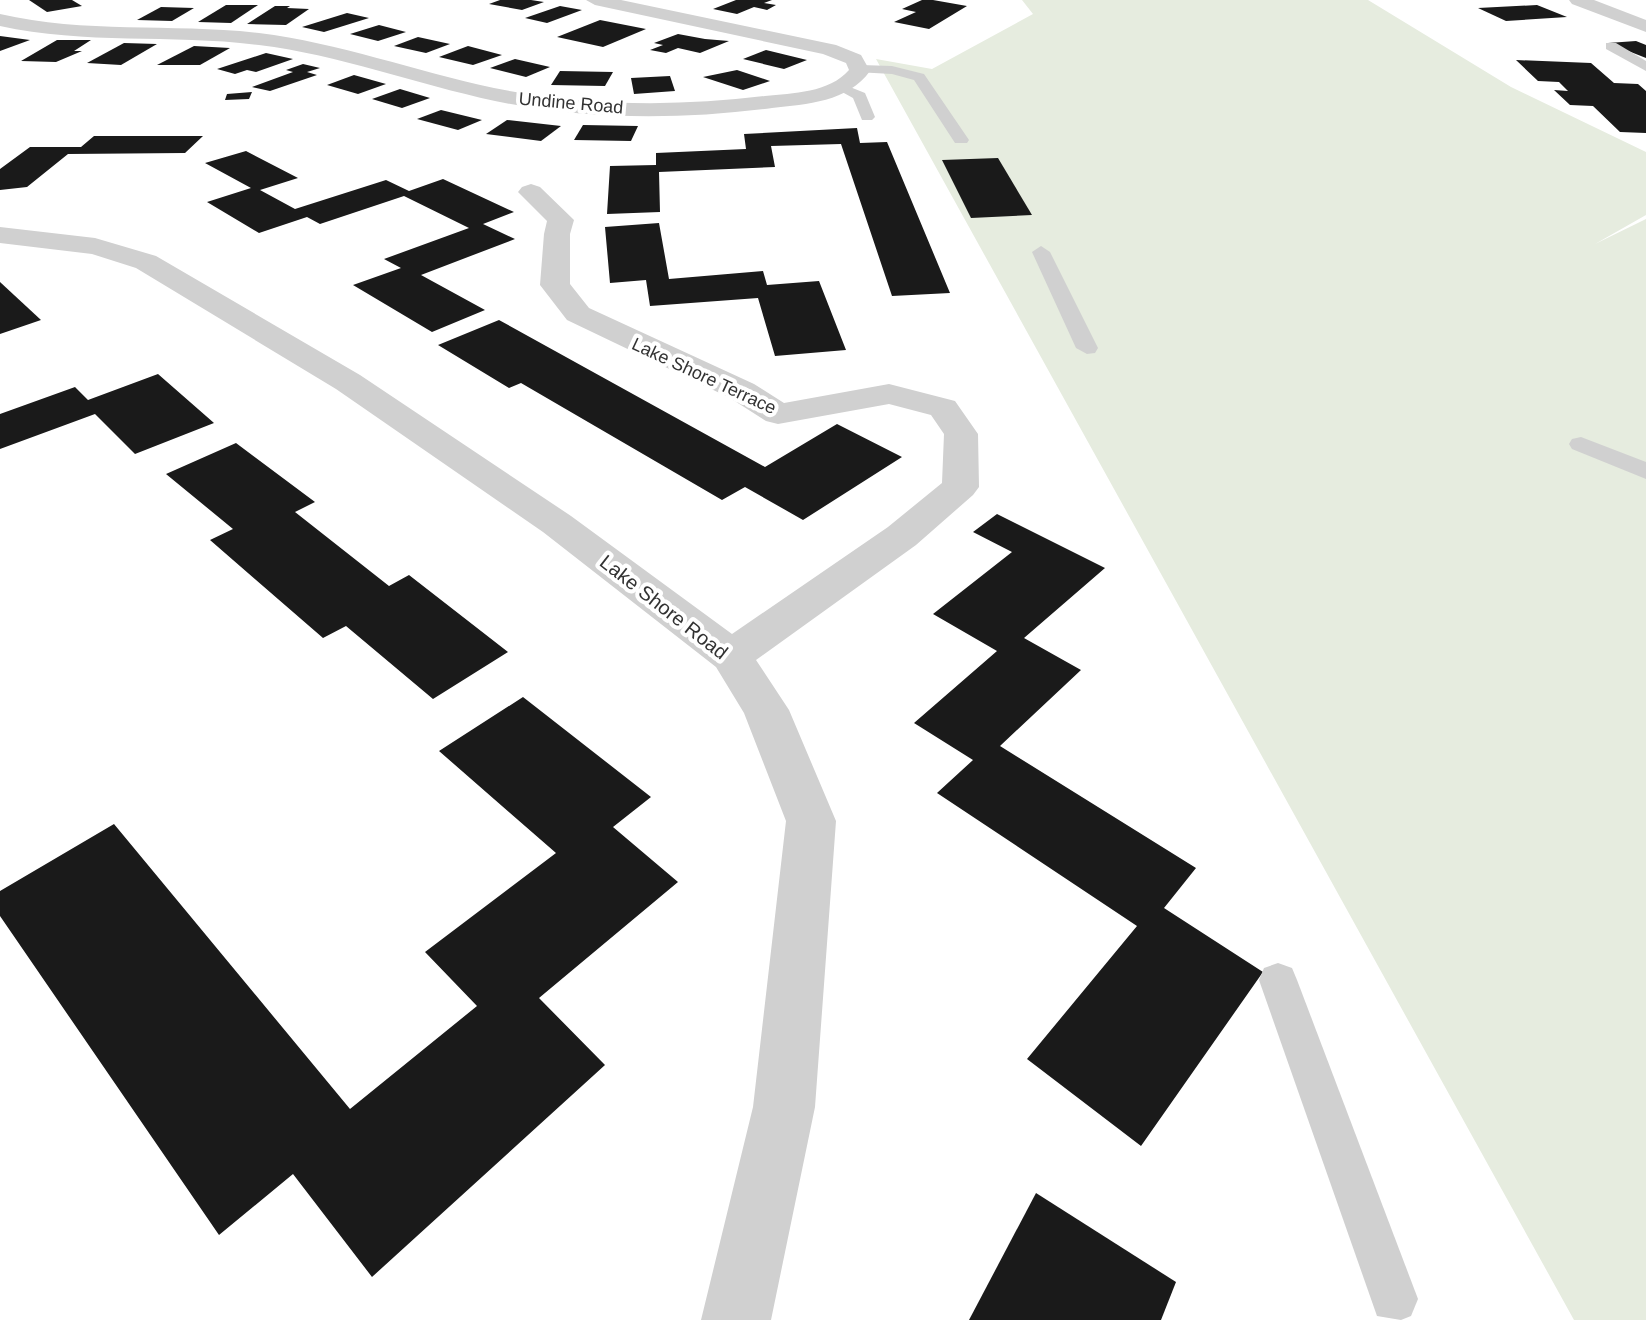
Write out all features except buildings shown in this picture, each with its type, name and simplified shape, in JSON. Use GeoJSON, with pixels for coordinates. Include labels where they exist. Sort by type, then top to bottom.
{"type":"FeatureCollection","features":[{"type":"Feature","properties":{"kind":"street"},"geometry":{"type":"LineString","coordinates":[[595,0],[829,49],[854,59],[861,69]]}},
{"type":"Feature","properties":{"kind":"street"},"geometry":{"type":"LineString","coordinates":[[1578,0],[1646,26]]}},
{"type":"Feature","properties":{"kind":"street","name":"Undine Road"},"geometry":{"type":"LineString","coordinates":[[0,20],[55,29],[261,39],[351,57],[495,95],[575,106],[654,109],[723,107],[788,99],[840,87],[854,79],[861,69]]}},
{"type":"Feature","properties":{"kind":"street","name":"Lake Shore Terrace"},"geometry":{"type":"LineString","coordinates":[[531,192],[561,220],[557,234],[555,285],[578,314],[742,391],[778,414],[889,394],[943,408],[961,434],[960,487],[902,536],[731,656]]}},
{"type":"Feature","properties":{"kind":"street","name":"Lake Shore Road"},"geometry":{"type":"LineString","coordinates":[[0,235],[95,246],[146,262],[348,382],[557,524],[731,656],[766,710],[811,821],[784,1107],[736,1320]]}},
{"type":"Feature","properties":{"kind":"lane"},"geometry":{"type":"LineString","coordinates":[[1611,46],[1646,67]]}},
{"type":"Feature","properties":{"kind":"lane"},"geometry":{"type":"LineString","coordinates":[[861,69],[892,70],[919,77],[961,140]]}},
{"type":"Feature","properties":{"kind":"lane"},"geometry":{"type":"LineString","coordinates":[[840,87],[860,96],[867,117]]}},
{"type":"Feature","properties":{"kind":"lane"},"geometry":{"type":"LineString","coordinates":[[1041,252],[1087,348]]}},
{"type":"Feature","properties":{"kind":"lane"},"geometry":{"type":"LineString","coordinates":[[1581,444],[1646,472]]}},
{"type":"Feature","properties":{"kind":"lane"},"geometry":{"type":"LineString","coordinates":[[1278,980],[1394,1299]]}},
{"type":"Feature","properties":{"kind":"shaded area"},"geometry":{"type":"Polygon","coordinates":[[[1022,0],[1368,0],[1511,87],[1646,152],[1646,215],[1595,244],[1646,219],[1646,1320],[1574,1320],[876,59],[932,69],[1033,14],[1022,0]]]}}]}
